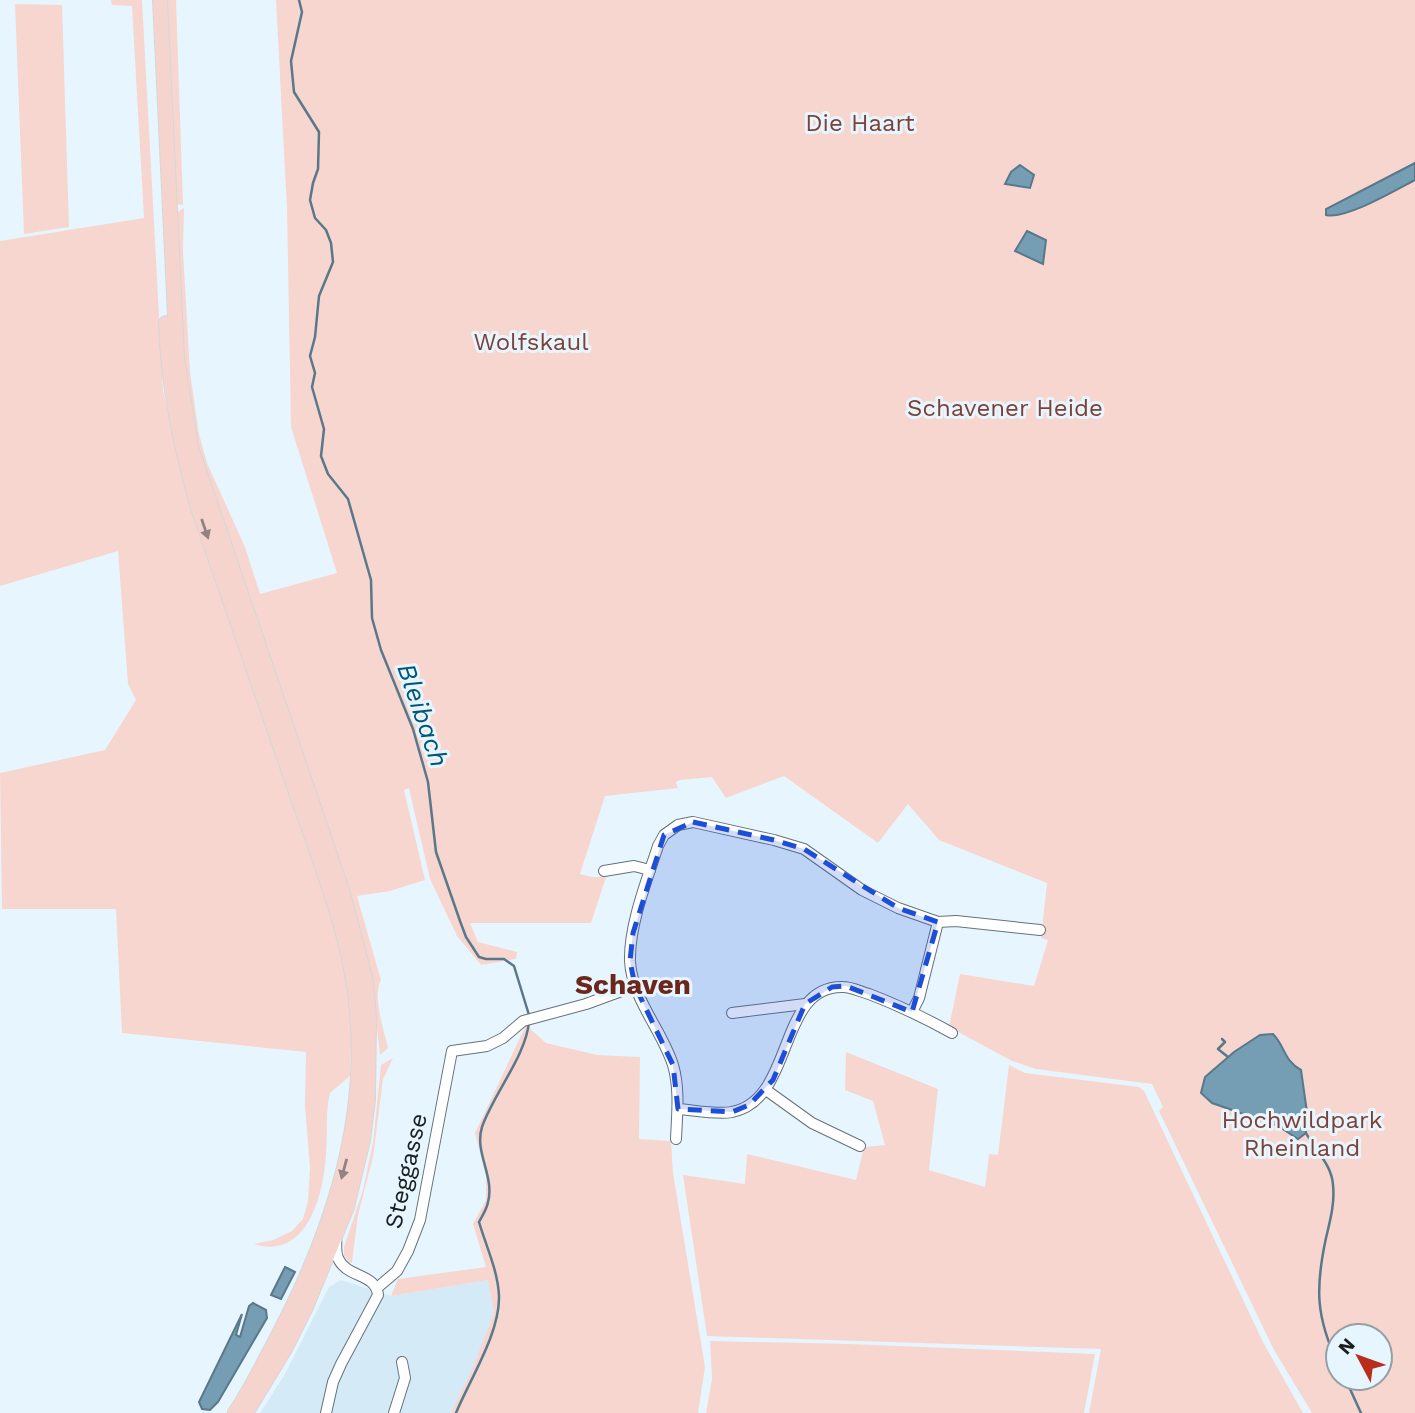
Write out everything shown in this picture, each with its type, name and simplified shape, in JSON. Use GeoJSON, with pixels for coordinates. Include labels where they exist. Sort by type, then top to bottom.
{"type":"FeatureCollection","features":[{"type":"Feature","properties":{"kind":"main road"},"geometry":{"type":"LineString","coordinates":[[151,0],[163,209],[167,357],[180,440],[198,508],[330,890],[354,978],[358,1014],[356,1102],[350,1146],[336,1201],[298,1298],[235,1413]]}},
{"type":"Feature","properties":{"kind":"main road"},"geometry":{"type":"LineString","coordinates":[[160,0],[177,357],[191,447],[343,893],[366,981],[369,1078],[363,1140],[355,1180],[336,1236],[296,1327],[246,1413]]}},
{"type":"Feature","properties":{"kind":"street"},"geometry":{"type":"LineString","coordinates":[[676,1139],[678,1109],[673,1065],[635,986],[630,961],[633,933],[650,870],[664,835],[678,825],[693,822],[804,849],[862,890],[898,908],[938,922],[956,921],[1040,930]]}},
{"type":"Feature","properties":{"kind":"street"},"geometry":{"type":"LineString","coordinates":[[604,871],[634,866],[650,870]]}},
{"type":"Feature","properties":{"kind":"street"},"geometry":{"type":"LineString","coordinates":[[912,1012],[922,987],[938,922]]}},
{"type":"Feature","properties":{"kind":"street","name":"Steggasse"},"geometry":{"type":"LineString","coordinates":[[377,1288],[397,1271],[420,1220],[452,1051],[478,1048],[496,1042],[527,1020],[586,1004],[635,986]]}},
{"type":"Feature","properties":{"kind":"street"},"geometry":{"type":"LineString","coordinates":[[732,1013],[805,1004],[832,987],[846,986],[912,1012],[952,1034]]}},
{"type":"Feature","properties":{"kind":"street"},"geometry":{"type":"LineString","coordinates":[[678,1109],[732,1112],[749,1105],[773,1080],[805,1004]]}},
{"type":"Feature","properties":{"kind":"street"},"geometry":{"type":"LineString","coordinates":[[766,1090],[812,1123],[860,1146]]}},
{"type":"Feature","properties":{"kind":"street"},"geometry":{"type":"LineString","coordinates":[[326,1413],[337,1373],[354,1336],[376,1302],[377,1288],[373,1283],[344,1268],[337,1257],[336,1236]]}},
{"type":"Feature","properties":{"kind":"street"},"geometry":{"type":"LineString","coordinates":[[394,1413],[405,1378],[402,1362]]}},
{"type":"Feature","properties":{"kind":"highlighted area"},"geometry":{"type":"Polygon","coordinates":[[[693,822],[804,849],[898,908],[938,922],[912,1012],[846,986],[832,987],[805,1004],[773,1080],[749,1105],[732,1112],[678,1109],[673,1065],[635,986],[630,961],[633,933],[664,835],[693,822]]]}},
{"type":"Feature","properties":{"kind":"shaded area"},"geometry":{"type":"Polygon","coordinates":[[[341,1280],[391,1296],[488,1280],[494,1313],[471,1373],[451,1413],[260,1413],[285,1374],[329,1287],[341,1280]]]}},
{"type":"Feature","properties":{"kind":"green space"},"geometry":{"type":"Polygon","coordinates":[[[111,0],[142,0],[163,390],[182,478],[316,868],[345,965],[352,1016],[350,1076],[330,1093],[325,1169],[317,1204],[300,1233],[288,1243],[273,1247],[254,1244],[273,1240],[292,1231],[303,1219],[308,1201],[310,1168],[305,1106],[306,1052],[122,1033],[116,909],[2,909],[0,773],[105,750],[136,700],[128,684],[118,551],[0,586],[0,241],[144,218],[132,6],[112,5],[111,0]]]}},
{"type":"Feature","properties":{"kind":"green space"},"geometry":{"type":"Polygon","coordinates":[[[166,0],[176,0],[183,205],[177,204],[166,0]]]}},
{"type":"Feature","properties":{"kind":"green space","name":"Schavener Heide"},"geometry":{"type":"Polygon","coordinates":[[[276,0],[1415,0],[1415,1413],[1312,1413],[1274,1350],[1159,1111],[1163,1107],[1152,1084],[1036,1069],[1012,1061],[949,1027],[960,974],[1034,986],[1048,940],[1041,938],[1047,883],[939,840],[908,804],[878,843],[784,776],[726,798],[712,777],[680,780],[676,782],[678,788],[605,796],[580,874],[606,877],[591,923],[470,923],[478,942],[517,952],[516,959],[481,965],[457,936],[430,879],[409,788],[404,790],[425,880],[390,891],[357,896],[381,980],[378,1004],[388,1048],[380,1055],[370,971],[352,897],[200,459],[186,385],[175,214],[184,208],[183,251],[190,372],[199,434],[207,463],[245,547],[260,594],[337,573],[291,427],[287,209],[276,0]]]}},
{"type":"Feature","properties":{"kind":"green space"},"geometry":{"type":"Polygon","coordinates":[[[15,4],[62,5],[69,227],[24,234],[15,4]]]}},
{"type":"Feature","properties":{"kind":"green space"},"geometry":{"type":"Polygon","coordinates":[[[526,1025],[546,1043],[597,1055],[640,1057],[639,1139],[671,1141],[673,1173],[705,1367],[698,1413],[451,1413],[471,1372],[494,1313],[488,1280],[391,1296],[398,1279],[486,1267],[473,1224],[486,1200],[486,1176],[475,1133],[526,1025]]]}},
{"type":"Feature","properties":{"kind":"green space"},"geometry":{"type":"Polygon","coordinates":[[[846,1052],[938,1089],[929,1170],[985,1187],[989,1154],[998,1155],[1009,1065],[1025,1073],[1139,1087],[1144,1091],[1264,1344],[1303,1413],[1089,1413],[1101,1349],[707,1336],[683,1175],[745,1184],[747,1154],[856,1180],[864,1147],[885,1145],[873,1101],[845,1090],[846,1052]]]}},
{"type":"Feature","properties":{"kind":"green space"},"geometry":{"type":"Polygon","coordinates":[[[393,1058],[383,1079],[373,1157],[358,1215],[350,1263],[344,1255],[344,1247],[363,1190],[373,1143],[381,1065],[393,1058]]]}},
{"type":"Feature","properties":{"kind":"green space"},"geometry":{"type":"Polygon","coordinates":[[[710,1341],[1095,1354],[1084,1413],[706,1413],[712,1379],[710,1341]]]}},
{"type":"Feature","properties":{"kind":"water"},"geometry":{"type":"Polygon","coordinates":[[[1415,163],[1415,180],[1357,209],[1326,215],[1326,209],[1415,163]]]}},
{"type":"Feature","properties":{"kind":"water"},"geometry":{"type":"Polygon","coordinates":[[[1020,165],[1034,175],[1030,188],[1005,184],[1011,172],[1020,165]]]}},
{"type":"Feature","properties":{"kind":"water"},"geometry":{"type":"Polygon","coordinates":[[[1027,231],[1046,240],[1043,264],[1015,251],[1027,231]]]}},
{"type":"Feature","properties":{"kind":"water"},"geometry":{"type":"Polygon","coordinates":[[[1273,1034],[1291,1062],[1301,1070],[1307,1112],[1306,1133],[1298,1139],[1278,1126],[1212,1103],[1201,1093],[1205,1077],[1234,1052],[1260,1035],[1273,1034]]]}},
{"type":"Feature","properties":{"kind":"water"},"geometry":{"type":"Polygon","coordinates":[[[285,1267],[295,1272],[281,1299],[271,1295],[285,1267]]]}},
{"type":"Feature","properties":{"kind":"water"},"geometry":{"type":"Polygon","coordinates":[[[253,1303],[266,1310],[267,1318],[218,1402],[210,1410],[202,1409],[199,1402],[242,1314],[236,1335],[240,1337],[249,1306],[253,1303]]]}},
{"type":"Feature","properties":{"kind":"waterway","name":"Bleibach"},"geometry":{"type":"LineString","coordinates":[[299,0],[302,12],[291,61],[294,92],[319,132],[318,169],[310,200],[315,218],[326,230],[331,243],[333,262],[319,296],[315,337],[310,356],[315,373],[312,387],[324,429],[321,456],[328,474],[348,499],[371,580],[372,618],[381,650],[413,729],[428,782],[436,852],[460,921],[466,937],[479,957],[504,959],[514,966],[529,1015]]}},
{"type":"Feature","properties":{"kind":"waterway","name":"Bleibach"},"geometry":{"type":"LineString","coordinates":[[456,1413],[490,1340],[498,1310],[496,1277],[479,1222],[487,1207],[489,1193],[480,1136],[487,1115],[522,1047],[529,1021]]}},
{"type":"Feature","properties":{"kind":"waterway"},"geometry":{"type":"LineString","coordinates":[[1222,1039],[1225,1042],[1218,1049],[1228,1057]]}},
{"type":"Feature","properties":{"kind":"waterway"},"geometry":{"type":"LineString","coordinates":[[1306,1133],[1326,1164],[1333,1185],[1333,1205],[1322,1256],[1319,1288],[1324,1327]]}},
{"type":"Feature","properties":{"kind":"waterway"},"geometry":{"type":"LineString","coordinates":[[1351,1392],[1361,1413]]}},
{"type":"Feature","properties":{"kind":"district","name":"Schaven"},"geometry":{"type":"Point","coordinates":[633,984]}},
{"type":"Feature","properties":{"kind":"park label","name":"Die Haart"},"geometry":{"type":"Point","coordinates":[860,123]}},
{"type":"Feature","properties":{"kind":"park label","name":"Wolfskaul"},"geometry":{"type":"Point","coordinates":[531,342]}},
{"type":"Feature","properties":{"kind":"park label","name":"Hochwildpark Rheinland"},"geometry":{"type":"Point","coordinates":[1302,1134]}}]}
